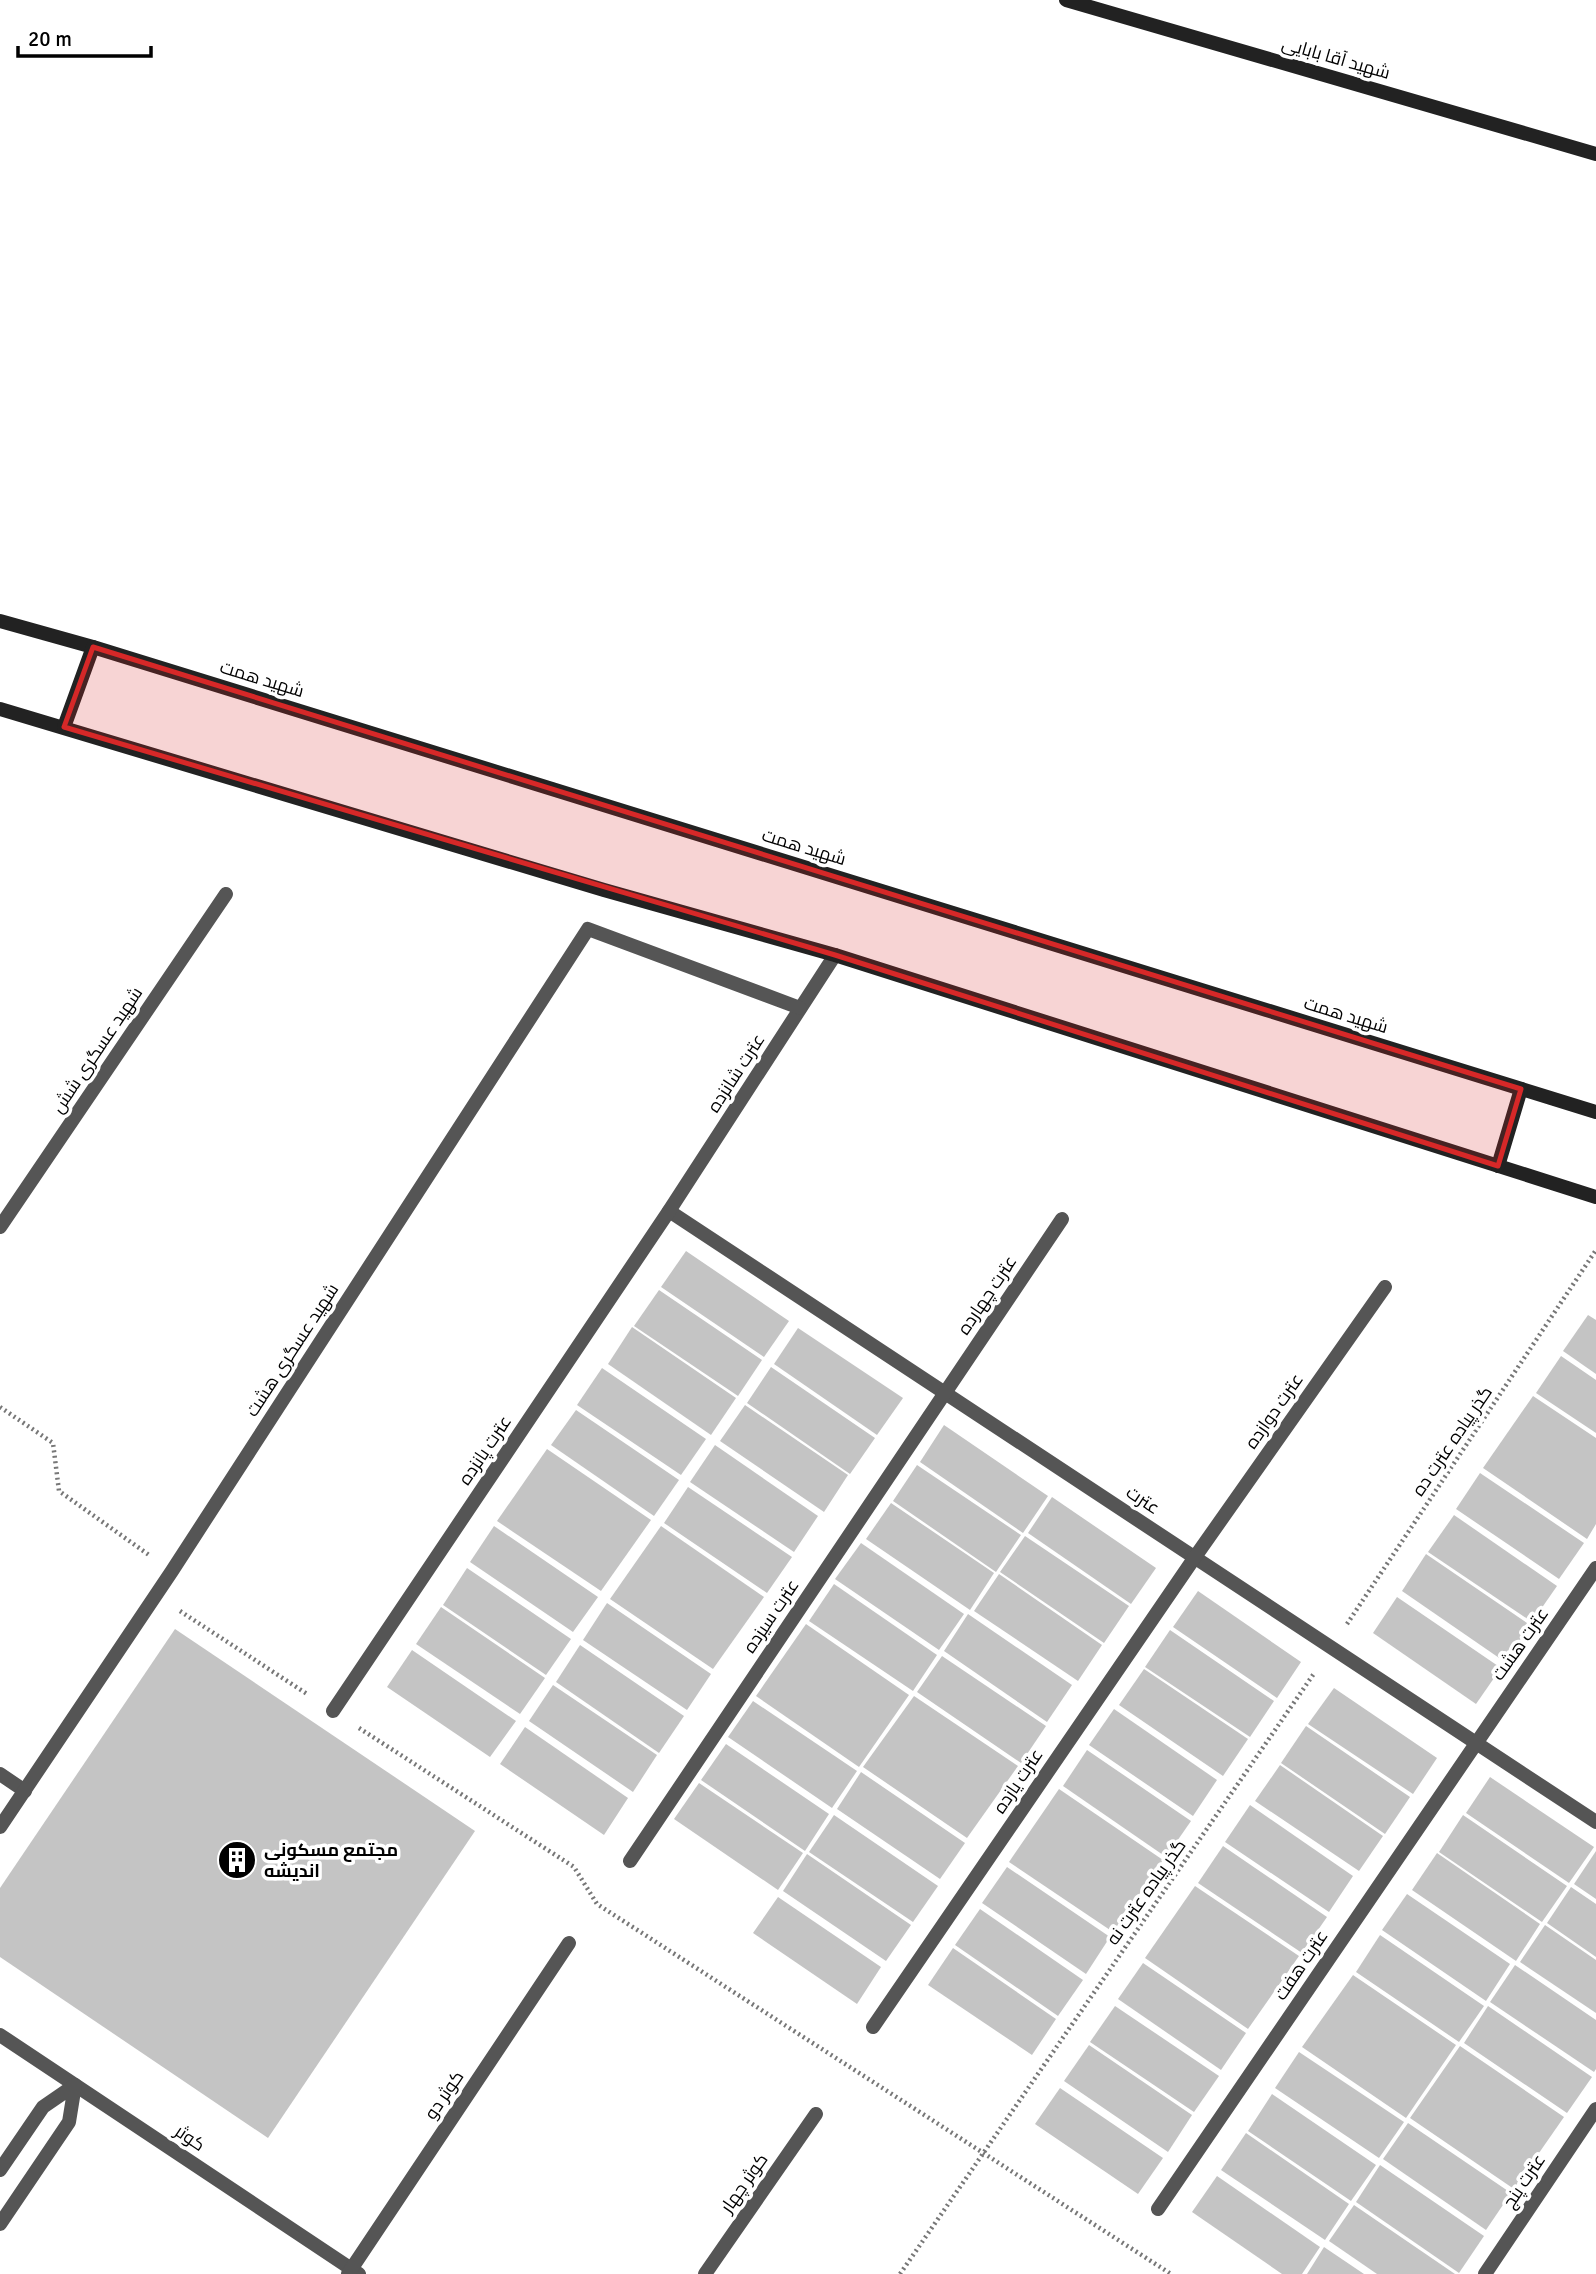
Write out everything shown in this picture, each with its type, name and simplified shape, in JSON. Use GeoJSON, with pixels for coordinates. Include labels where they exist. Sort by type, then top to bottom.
{"type":"FeatureCollection","features":[{"type":"Feature","properties":{"kind":"street","name":"شهید آقا بابایی"},"geometry":{"type":"LineString","coordinates":[[1066,0],[1596,154]]}},
{"type":"Feature","properties":{"kind":"street","name":"شهید همت"},"geometry":{"type":"LineString","coordinates":[[0,621],[93,647],[1596,1112]]}},
{"type":"Feature","properties":{"kind":"street"},"geometry":{"type":"LineString","coordinates":[[64,727],[93,647]]}},
{"type":"Feature","properties":{"kind":"street"},"geometry":{"type":"LineString","coordinates":[[0,709],[604,890],[835,955],[1596,1197]]}},
{"type":"Feature","properties":{"kind":"street","name":"شهید عسگری شش"},"geometry":{"type":"LineString","coordinates":[[0,1227],[226,894]]}},
{"type":"Feature","properties":{"kind":"street","name":"شهید عسگری هشت"},"geometry":{"type":"LineString","coordinates":[[0,1826],[172,1571],[588,929],[800,1008]]}},
{"type":"Feature","properties":{"kind":"street","name":"عترت شانزده"},"geometry":{"type":"LineString","coordinates":[[669,1211],[835,955]]}},
{"type":"Feature","properties":{"kind":"street"},"geometry":{"type":"LineString","coordinates":[[1499,1166],[1521,1089]]}},
{"type":"Feature","properties":{"kind":"street","name":"عترت"},"geometry":{"type":"LineString","coordinates":[[669,1211],[1596,1822]]}},
{"type":"Feature","properties":{"kind":"street","name":"عترت پانزده"},"geometry":{"type":"LineString","coordinates":[[333,1711],[669,1211]]}},
{"type":"Feature","properties":{"kind":"street","name":"عترت چهارده"},"geometry":{"type":"LineString","coordinates":[[945,1392],[1062,1219]]}},
{"type":"Feature","properties":{"kind":"street","name":"عترت دوازده"},"geometry":{"type":"LineString","coordinates":[[1195,1557],[1385,1287]]}},
{"type":"Feature","properties":{"kind":"street","name":"عترت سیزده"},"geometry":{"type":"LineString","coordinates":[[630,1861],[945,1392]]}},
{"type":"Feature","properties":{"kind":"street","name":"عترت یازده"},"geometry":{"type":"LineString","coordinates":[[873,2026],[1195,1557]]}},
{"type":"Feature","properties":{"kind":"street","name":"عترت هشت"},"geometry":{"type":"LineString","coordinates":[[1476,1742],[1596,1568]]}},
{"type":"Feature","properties":{"kind":"street","name":"عترت هفت"},"geometry":{"type":"LineString","coordinates":[[1158,2209],[1476,1742]]}},
{"type":"Feature","properties":{"kind":"street"},"geometry":{"type":"LineString","coordinates":[[0,1774],[25,1791]]}},
{"type":"Feature","properties":{"kind":"street","name":"کوثر دو"},"geometry":{"type":"LineString","coordinates":[[353,2272],[569,1943]]}},
{"type":"Feature","properties":{"kind":"street","name":"کوثر"},"geometry":{"type":"LineString","coordinates":[[0,2035],[353,2272]]}},
{"type":"Feature","properties":{"kind":"street"},"geometry":{"type":"LineString","coordinates":[[0,2170],[43,2107],[75,2085]]}},
{"type":"Feature","properties":{"kind":"street"},"geometry":{"type":"LineString","coordinates":[[0,2224],[69,2122],[75,2085]]}},
{"type":"Feature","properties":{"kind":"street","name":"عترت پنج"},"geometry":{"type":"LineString","coordinates":[[1485,2274],[1596,2109]]}},
{"type":"Feature","properties":{"kind":"street","name":"کوثر چهار"},"geometry":{"type":"LineString","coordinates":[[705,2274],[816,2114]]}},
{"type":"Feature","properties":{"kind":"path","name":"گذر پیاده عترت ده"},"geometry":{"type":"LineString","coordinates":[[1332,1648],[1596,1250]]}},
{"type":"Feature","properties":{"kind":"path"},"geometry":{"type":"LineString","coordinates":[[0,1407],[53,1443],[59,1491],[172,1571]]}},
{"type":"Feature","properties":{"kind":"path"},"geometry":{"type":"LineString","coordinates":[[155,1595],[574,1867],[597,1904],[1171,2274]]}},
{"type":"Feature","properties":{"kind":"path","name":"گذر پیاده عترت نه"},"geometry":{"type":"LineString","coordinates":[[900,2274],[1332,1648]]}},
{"type":"Feature","properties":{"kind":"highlighted area"},"geometry":{"type":"Polygon","coordinates":[[[93,647],[1521,1089],[1498,1166],[835,955],[64,727],[93,647]]]}},
{"type":"Feature","properties":{"kind":"building"},"geometry":{"type":"Polygon","coordinates":[[[686,1251],[789,1321],[764,1357],[661,1287],[686,1251]]]}},
{"type":"Feature","properties":{"kind":"building"},"geometry":{"type":"Polygon","coordinates":[[[659,1290],[762,1360],[738,1396],[634,1326],[659,1290]]]}},
{"type":"Feature","properties":{"kind":"building"},"geometry":{"type":"Polygon","coordinates":[[[1588,1315],[1596,1320],[1596,1374],[1563,1351],[1588,1315]]]}},
{"type":"Feature","properties":{"kind":"building"},"geometry":{"type":"Polygon","coordinates":[[[632,1327],[736,1398],[711,1435],[608,1364],[632,1327]]]}},
{"type":"Feature","properties":{"kind":"building"},"geometry":{"type":"Polygon","coordinates":[[[798,1328],[903,1398],[877,1435],[774,1364],[798,1328]]]}},
{"type":"Feature","properties":{"kind":"building"},"geometry":{"type":"Polygon","coordinates":[[[1561,1356],[1596,1380],[1596,1433],[1536,1393],[1561,1356]]]}},
{"type":"Feature","properties":{"kind":"building"},"geometry":{"type":"Polygon","coordinates":[[[771,1367],[875,1438],[850,1474],[747,1403],[771,1367]]]}},
{"type":"Feature","properties":{"kind":"building"},"geometry":{"type":"Polygon","coordinates":[[[602,1368],[706,1439],[681,1475],[577,1405],[602,1368]]]}},
{"type":"Feature","properties":{"kind":"building"},"geometry":{"type":"Polygon","coordinates":[[[1533,1396],[1596,1438],[1596,1524],[1587,1539],[1483,1468],[1533,1396]]]}},
{"type":"Feature","properties":{"kind":"building"},"geometry":{"type":"Polygon","coordinates":[[[745,1405],[848,1475],[824,1512],[720,1441],[745,1405]]]}},
{"type":"Feature","properties":{"kind":"building"},"geometry":{"type":"Polygon","coordinates":[[[576,1410],[679,1480],[654,1516],[551,1445],[576,1410]]]}},
{"type":"Feature","properties":{"kind":"building"},"geometry":{"type":"Polygon","coordinates":[[[944,1425],[1048,1496],[1023,1533],[920,1462],[944,1425]]]}},
{"type":"Feature","properties":{"kind":"building"},"geometry":{"type":"Polygon","coordinates":[[[715,1445],[818,1516],[794,1552],[690,1482],[715,1445]]]}},
{"type":"Feature","properties":{"kind":"building"},"geometry":{"type":"Polygon","coordinates":[[[547,1449],[651,1520],[601,1591],[497,1521],[547,1449]]]}},
{"type":"Feature","properties":{"kind":"building"},"geometry":{"type":"Polygon","coordinates":[[[917,1465],[1021,1535],[996,1572],[893,1501],[917,1465]]]}},
{"type":"Feature","properties":{"kind":"building"},"geometry":{"type":"Polygon","coordinates":[[[1480,1473],[1584,1543],[1559,1579],[1456,1509],[1480,1473]]]}},
{"type":"Feature","properties":{"kind":"building"},"geometry":{"type":"Polygon","coordinates":[[[688,1487],[792,1557],[767,1593],[664,1523],[688,1487]]]}},
{"type":"Feature","properties":{"kind":"building"},"geometry":{"type":"Polygon","coordinates":[[[1052,1497],[1156,1568],[1131,1604],[1028,1533],[1052,1497]]]}},
{"type":"Feature","properties":{"kind":"building"},"geometry":{"type":"Polygon","coordinates":[[[891,1503],[994,1573],[970,1610],[866,1539],[891,1503]]]}},
{"type":"Feature","properties":{"kind":"building"},"geometry":{"type":"Polygon","coordinates":[[[1454,1515],[1557,1586],[1532,1622],[1428,1552],[1454,1515]]]}},
{"type":"Feature","properties":{"kind":"building"},"geometry":{"type":"Polygon","coordinates":[[[494,1526],[598,1597],[573,1632],[470,1562],[494,1526]]]}},
{"type":"Feature","properties":{"kind":"building"},"geometry":{"type":"Polygon","coordinates":[[[661,1526],[764,1597],[713,1669],[610,1599],[661,1526]]]}},
{"type":"Feature","properties":{"kind":"building"},"geometry":{"type":"Polygon","coordinates":[[[1025,1536],[1129,1606],[1104,1643],[1000,1572],[1025,1536]]]}},
{"type":"Feature","properties":{"kind":"building"},"geometry":{"type":"Polygon","coordinates":[[[861,1543],[964,1614],[939,1650],[835,1579],[861,1543]]]}},
{"type":"Feature","properties":{"kind":"building"},"geometry":{"type":"Polygon","coordinates":[[[1426,1554],[1530,1625],[1505,1662],[1402,1591],[1426,1554]]]}},
{"type":"Feature","properties":{"kind":"building"},"geometry":{"type":"Polygon","coordinates":[[[467,1568],[571,1639],[546,1675],[443,1605],[467,1568]]]}},
{"type":"Feature","properties":{"kind":"building"},"geometry":{"type":"Polygon","coordinates":[[[999,1574],[1102,1645],[1078,1681],[974,1611],[999,1574]]]}},
{"type":"Feature","properties":{"kind":"building"},"geometry":{"type":"Polygon","coordinates":[[[834,1584],[937,1655],[913,1691],[809,1621],[834,1584]]]}},
{"type":"Feature","properties":{"kind":"building"},"geometry":{"type":"Polygon","coordinates":[[[1198,1591],[1301,1662],[1277,1698],[1173,1627],[1198,1591]]]}},
{"type":"Feature","properties":{"kind":"building"},"geometry":{"type":"Polygon","coordinates":[[[1397,1597],[1501,1668],[1476,1704],[1373,1633],[1397,1597]]]}},
{"type":"Feature","properties":{"kind":"building"},"geometry":{"type":"Polygon","coordinates":[[[607,1603],[711,1674],[687,1710],[583,1640],[607,1603]]]}},
{"type":"Feature","properties":{"kind":"building"},"geometry":{"type":"Polygon","coordinates":[[[441,1607],[545,1678],[520,1714],[416,1644],[441,1607]]]}},
{"type":"Feature","properties":{"kind":"building"},"geometry":{"type":"Polygon","coordinates":[[[968,1614],[1072,1685],[1047,1722],[944,1651],[968,1614]]]}},
{"type":"Feature","properties":{"kind":"building"},"geometry":{"type":"Polygon","coordinates":[[[806,1624],[909,1695],[859,1767],[756,1696],[806,1624]]]}},
{"type":"Feature","properties":{"kind":"building","name":"مجتمع مسکونی اندیشه"},"geometry":{"type":"Polygon","coordinates":[[[175,1629],[475,1831],[268,2138],[0,1957],[0,1888],[175,1629]]]}},
{"type":"Feature","properties":{"kind":"building"},"geometry":{"type":"Polygon","coordinates":[[[1170,1630],[1274,1701],[1250,1737],[1145,1667],[1170,1630]]]}},
{"type":"Feature","properties":{"kind":"building"},"geometry":{"type":"Polygon","coordinates":[[[580,1645],[684,1716],[659,1753],[556,1682],[580,1645]]]}},
{"type":"Feature","properties":{"kind":"building"},"geometry":{"type":"Polygon","coordinates":[[[412,1650],[516,1721],[490,1757],[387,1687],[412,1650]]]}},
{"type":"Feature","properties":{"kind":"building"},"geometry":{"type":"Polygon","coordinates":[[[942,1656],[1046,1726],[1021,1763],[917,1692],[942,1656]]]}},
{"type":"Feature","properties":{"kind":"building"},"geometry":{"type":"Polygon","coordinates":[[[1144,1669],[1248,1739],[1223,1776],[1119,1705],[1144,1669]]]}},
{"type":"Feature","properties":{"kind":"building"},"geometry":{"type":"Polygon","coordinates":[[[553,1685],[657,1755],[633,1792],[529,1721],[553,1685]]]}},
{"type":"Feature","properties":{"kind":"building"},"geometry":{"type":"Polygon","coordinates":[[[1334,1688],[1437,1758],[1413,1794],[1308,1724],[1334,1688]]]}},
{"type":"Feature","properties":{"kind":"building"},"geometry":{"type":"Polygon","coordinates":[[[914,1696],[1018,1766],[967,1838],[863,1767],[914,1696]]]}},
{"type":"Feature","properties":{"kind":"building"},"geometry":{"type":"Polygon","coordinates":[[[753,1701],[857,1771],[832,1808],[728,1737],[753,1701]]]}},
{"type":"Feature","properties":{"kind":"building"},"geometry":{"type":"Polygon","coordinates":[[[1114,1709],[1217,1780],[1193,1816],[1089,1745],[1114,1709]]]}},
{"type":"Feature","properties":{"kind":"building"},"geometry":{"type":"Polygon","coordinates":[[[1306,1726],[1410,1797],[1385,1834],[1281,1763],[1306,1726]]]}},
{"type":"Feature","properties":{"kind":"building"},"geometry":{"type":"Polygon","coordinates":[[[525,1727],[628,1798],[604,1835],[500,1764],[525,1727]]]}},
{"type":"Feature","properties":{"kind":"building"},"geometry":{"type":"Polygon","coordinates":[[[726,1744],[829,1814],[805,1851],[701,1780],[726,1744]]]}},
{"type":"Feature","properties":{"kind":"building"},"geometry":{"type":"Polygon","coordinates":[[[1087,1750],[1191,1821],[1166,1857],[1063,1786],[1087,1750]]]}},
{"type":"Feature","properties":{"kind":"building"},"geometry":{"type":"Polygon","coordinates":[[[1280,1765],[1383,1836],[1359,1871],[1255,1801],[1280,1765]]]}},
{"type":"Feature","properties":{"kind":"building"},"geometry":{"type":"Polygon","coordinates":[[[861,1772],[965,1843],[940,1879],[837,1809],[861,1772]]]}},
{"type":"Feature","properties":{"kind":"building"},"geometry":{"type":"Polygon","coordinates":[[[1490,1777],[1594,1847],[1569,1883],[1466,1813],[1490,1777]]]}},
{"type":"Feature","properties":{"kind":"building"},"geometry":{"type":"Polygon","coordinates":[[[699,1783],[803,1853],[778,1890],[674,1819],[699,1783]]]}},
{"type":"Feature","properties":{"kind":"building"},"geometry":{"type":"Polygon","coordinates":[[[1059,1789],[1163,1860],[1113,1932],[1009,1862],[1059,1789]]]}},
{"type":"Feature","properties":{"kind":"building"},"geometry":{"type":"Polygon","coordinates":[[[1250,1805],[1353,1876],[1329,1912],[1225,1842],[1250,1805]]]}},
{"type":"Feature","properties":{"kind":"building"},"geometry":{"type":"Polygon","coordinates":[[[834,1815],[938,1886],[913,1922],[809,1852],[834,1815]]]}},
{"type":"Feature","properties":{"kind":"building"},"geometry":{"type":"Polygon","coordinates":[[[1463,1815],[1567,1886],[1542,1922],[1439,1852],[1463,1815]]]}},
{"type":"Feature","properties":{"kind":"building"},"geometry":{"type":"Polygon","coordinates":[[[1223,1846],[1327,1917],[1302,1953],[1198,1883],[1223,1846]]]}},
{"type":"Feature","properties":{"kind":"building"},"geometry":{"type":"Polygon","coordinates":[[[1596,1851],[1596,1899],[1574,1884],[1596,1851]]]}},
{"type":"Feature","properties":{"kind":"building"},"geometry":{"type":"Polygon","coordinates":[[[1437,1853],[1540,1924],[1516,1961],[1412,1890],[1437,1853]]]}},
{"type":"Feature","properties":{"kind":"building"},"geometry":{"type":"Polygon","coordinates":[[[807,1854],[911,1925],[886,1961],[783,1891],[807,1854]]]}},
{"type":"Feature","properties":{"kind":"building"},"geometry":{"type":"Polygon","coordinates":[[[1007,1867],[1110,1937],[1086,1974],[982,1903],[1007,1867]]]}},
{"type":"Feature","properties":{"kind":"building"},"geometry":{"type":"Polygon","coordinates":[[[1195,1886],[1299,1956],[1248,2029],[1145,1958],[1195,1886]]]}},
{"type":"Feature","properties":{"kind":"building"},"geometry":{"type":"Polygon","coordinates":[[[1571,1887],[1596,1904],[1596,1957],[1547,1923],[1571,1887]]]}},
{"type":"Feature","properties":{"kind":"building"},"geometry":{"type":"Polygon","coordinates":[[[1407,1894],[1510,1964],[1486,2001],[1382,1930],[1407,1894]]]}},
{"type":"Feature","properties":{"kind":"building"},"geometry":{"type":"Polygon","coordinates":[[[778,1897],[881,1967],[857,2004],[753,1933],[778,1897]]]}},
{"type":"Feature","properties":{"kind":"building"},"geometry":{"type":"Polygon","coordinates":[[[980,1909],[1083,1980],[1058,2016],[955,1945],[980,1909]]]}},
{"type":"Feature","properties":{"kind":"building"},"geometry":{"type":"Polygon","coordinates":[[[1545,1925],[1596,1960],[1596,2013],[1520,1962],[1545,1925]]]}},
{"type":"Feature","properties":{"kind":"building"},"geometry":{"type":"Polygon","coordinates":[[[1380,1935],[1484,2006],[1459,2042],[1356,1972],[1380,1935]]]}},
{"type":"Feature","properties":{"kind":"building"},"geometry":{"type":"Polygon","coordinates":[[[953,1948],[1056,2019],[1032,2055],[928,1985],[953,1948]]]}},
{"type":"Feature","properties":{"kind":"building"},"geometry":{"type":"Polygon","coordinates":[[[1143,1963],[1246,2033],[1221,2070],[1118,1999],[1143,1963]]]}},
{"type":"Feature","properties":{"kind":"building"},"geometry":{"type":"Polygon","coordinates":[[[1515,1965],[1596,2020],[1594,2072],[1490,2002],[1515,1965]]]}},
{"type":"Feature","properties":{"kind":"building"},"geometry":{"type":"Polygon","coordinates":[[[1353,1975],[1456,2045],[1406,2118],[1302,2047],[1353,1975]]]}},
{"type":"Feature","properties":{"kind":"building"},"geometry":{"type":"Polygon","coordinates":[[[1115,2006],[1219,2076],[1194,2112],[1090,2042],[1115,2006]]]}},
{"type":"Feature","properties":{"kind":"building"},"geometry":{"type":"Polygon","coordinates":[[[1488,2006],[1592,2077],[1567,2113],[1464,2043],[1488,2006]]]}},
{"type":"Feature","properties":{"kind":"building"},"geometry":{"type":"Polygon","coordinates":[[[1089,2045],[1192,2115],[1168,2152],[1064,2081],[1089,2045]]]}},
{"type":"Feature","properties":{"kind":"building"},"geometry":{"type":"Polygon","coordinates":[[[1460,2046],[1564,2117],[1514,2189],[1410,2118],[1460,2046]]]}},
{"type":"Feature","properties":{"kind":"building"},"geometry":{"type":"Polygon","coordinates":[[[1299,2052],[1404,2122],[1379,2158],[1275,2088],[1299,2052]]]}},
{"type":"Feature","properties":{"kind":"building"},"geometry":{"type":"Polygon","coordinates":[[[1060,2088],[1163,2158],[1138,2194],[1035,2124],[1060,2088]]]}},
{"type":"Feature","properties":{"kind":"building"},"geometry":{"type":"Polygon","coordinates":[[[1272,2094],[1376,2165],[1351,2201],[1248,2131],[1272,2094]]]}},
{"type":"Feature","properties":{"kind":"building"},"geometry":{"type":"Polygon","coordinates":[[[1408,2123],[1511,2193],[1486,2230],[1383,2159],[1408,2123]]]}},
{"type":"Feature","properties":{"kind":"building"},"geometry":{"type":"Polygon","coordinates":[[[1246,2133],[1349,2204],[1325,2240],[1221,2170],[1246,2133]]]}},
{"type":"Feature","properties":{"kind":"building"},"geometry":{"type":"Polygon","coordinates":[[[1380,2165],[1484,2236],[1459,2273],[1356,2202],[1380,2165]]]}},
{"type":"Feature","properties":{"kind":"building"},"geometry":{"type":"Polygon","coordinates":[[[1217,2176],[1320,2247],[1302,2274],[1282,2274],[1192,2212],[1217,2176]]]}},
{"type":"Feature","properties":{"kind":"building"},"geometry":{"type":"Polygon","coordinates":[[[1354,2205],[1455,2274],[1377,2274],[1329,2241],[1354,2205]]]}},
{"type":"Feature","properties":{"kind":"building"},"geometry":{"type":"Polygon","coordinates":[[[1324,2247],[1364,2274],[1307,2274],[1324,2247]]]}},
{"type":"Feature","properties":{"kind":"place","name":"مجتمع مسکونی اندیشه"},"geometry":{"type":"Point","coordinates":[237,1860]}}]}
